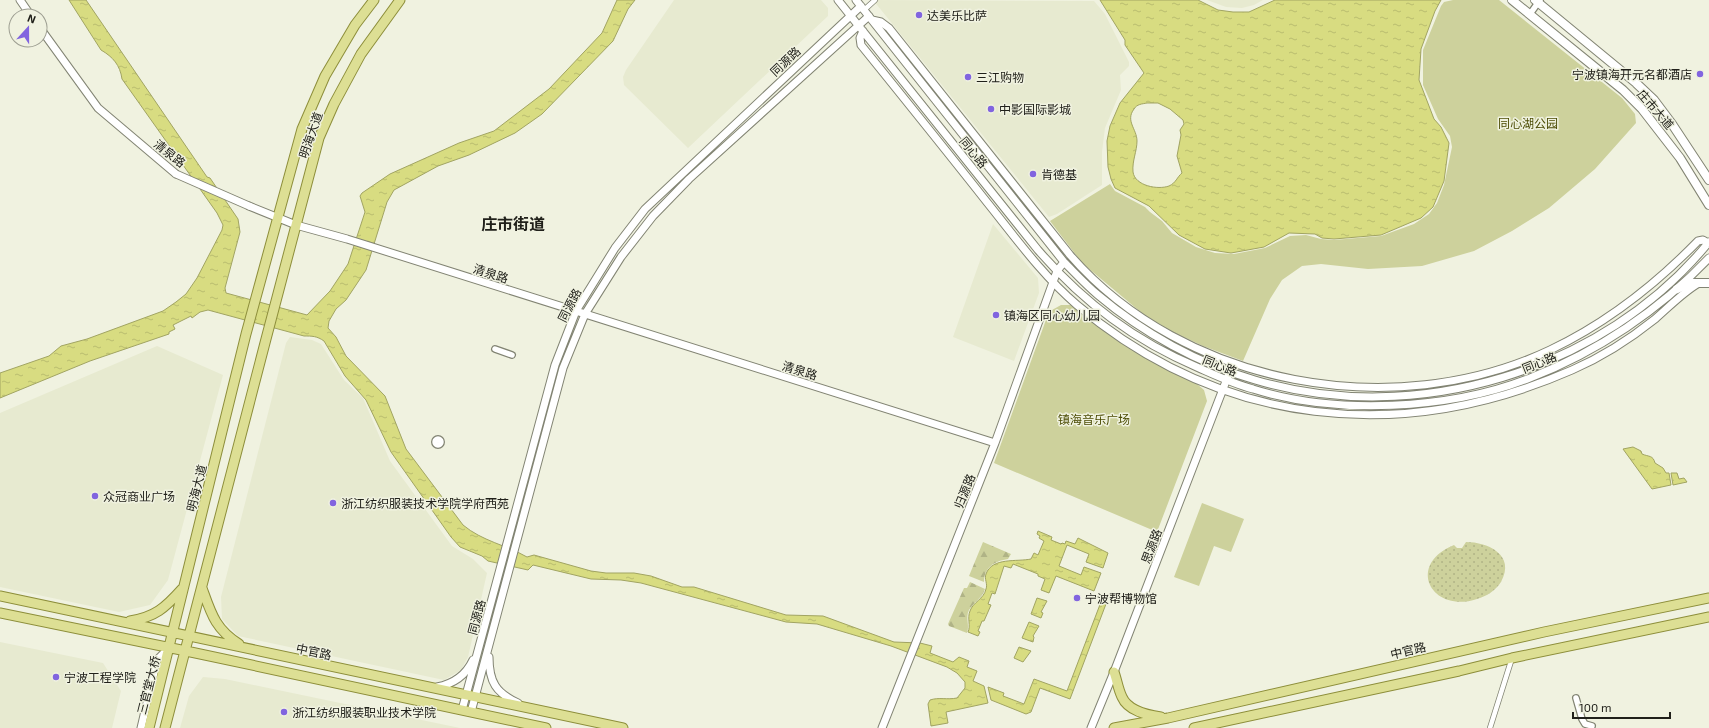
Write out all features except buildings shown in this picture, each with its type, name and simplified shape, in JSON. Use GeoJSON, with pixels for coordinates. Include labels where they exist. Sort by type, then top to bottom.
{"type":"FeatureCollection","features":[{"type":"Feature","properties":{"kind":"main road","name":"明海大道"},"geometry":{"type":"LineString","coordinates":[[170,648],[172,632],[258,286],[302,129],[325,76],[356,25],[374,0]]}},
{"type":"Feature","properties":{"kind":"main road","name":"明海大道"},"geometry":{"type":"LineString","coordinates":[[202,588],[277,294],[319,138],[334,104],[361,54],[400,0]]}},
{"type":"Feature","properties":{"kind":"main road","name":"庄市大道"},"geometry":{"type":"LineString","coordinates":[[1512,0],[1623,90],[1642,109],[1680,158],[1709,205]]}},
{"type":"Feature","properties":{"kind":"main road","name":"庄市大道"},"geometry":{"type":"LineString","coordinates":[[1538,1],[1636,83],[1654,100],[1672,124],[1709,180]]}},
{"type":"Feature","properties":{"kind":"main road"},"geometry":{"type":"LineString","coordinates":[[1695,158],[1709,167]]}},
{"type":"Feature","properties":{"kind":"main road"},"geometry":{"type":"LineString","coordinates":[[1677,289],[1690,283],[1709,283]]}},
{"type":"Feature","properties":{"kind":"main road"},"geometry":{"type":"LineString","coordinates":[[125,622],[145,619],[156,614],[169,604],[184,586]]}},
{"type":"Feature","properties":{"kind":"main road"},"geometry":{"type":"LineString","coordinates":[[165,728],[202,588]]}},
{"type":"Feature","properties":{"kind":"main road"},"geometry":{"type":"LineString","coordinates":[[202,588],[217,624],[227,637],[246,648]]}},
{"type":"Feature","properties":{"kind":"main road","name":"中官路"},"geometry":{"type":"LineString","coordinates":[[0,596],[623,728]]}},
{"type":"Feature","properties":{"kind":"main road","name":"中官路"},"geometry":{"type":"LineString","coordinates":[[1114,728],[1168,718],[1536,633],[1709,598]]}},
{"type":"Feature","properties":{"kind":"main road"},"geometry":{"type":"LineString","coordinates":[[0,613],[546,728]]}},
{"type":"Feature","properties":{"kind":"main road"},"geometry":{"type":"LineString","coordinates":[[1194,728],[1459,672],[1512,658],[1709,617]]}},
{"type":"Feature","properties":{"kind":"main road","name":"三官堂大桥"},"geometry":{"type":"LineString","coordinates":[[149,728],[170,648]]}},
{"type":"Feature","properties":{"kind":"main road"},"geometry":{"type":"LineString","coordinates":[[1114,672],[1122,698],[1134,710],[1151,716],[1168,718]]}},
{"type":"Feature","properties":{"kind":"street","name":"同心路"},"geometry":{"type":"LineString","coordinates":[[838,0],[1057,271],[1102,313],[1153,346],[1182,361],[1253,390],[1284,397],[1341,405],[1410,404],[1479,393],[1529,379],[1578,357],[1600,345],[1677,289],[1709,258]]}},
{"type":"Feature","properties":{"kind":"street"},"geometry":{"type":"LineString","coordinates":[[875,0],[864,10],[889,28],[1070,255],[1090,277],[1132,311],[1172,336],[1205,352],[1242,366],[1282,377],[1318,384],[1360,387],[1398,387],[1438,383],[1477,375],[1549,351],[1587,331],[1632,301],[1698,241],[1703,240],[1708,242]]}},
{"type":"Feature","properties":{"kind":"street"},"geometry":{"type":"LineString","coordinates":[[1530,14],[1538,1]]}},
{"type":"Feature","properties":{"kind":"street","name":"同心路"},"geometry":{"type":"LineString","coordinates":[[864,10],[1064,262],[1097,294],[1144,329],[1190,354],[1255,380],[1315,393],[1345,396],[1418,394],[1483,384],[1529,369],[1573,350],[1609,329],[1663,290],[1686,268],[1708,242]]}},
{"type":"Feature","properties":{"kind":"street","name":"同源路"},"geometry":{"type":"LineString","coordinates":[[462,710],[555,365],[576,311],[616,248],[645,209],[850,15],[864,10],[861,28],[689,179],[653,216],[621,257],[585,314],[563,368],[471,712]]}},
{"type":"Feature","properties":{"kind":"street"},"geometry":{"type":"LineString","coordinates":[[861,28],[861,45],[1041,270],[1053,282],[1107,328],[1148,355],[1192,377],[1223,390],[1256,400],[1297,409],[1353,415],[1379,415],[1436,411],[1486,401],[1520,391],[1582,365],[1631,337],[1700,282]]}},
{"type":"Feature","properties":{"kind":"street","name":"清泉路"},"geometry":{"type":"LineString","coordinates":[[48,39],[98,108],[176,174],[276,218],[386,251],[995,443]]}},
{"type":"Feature","properties":{"kind":"street","name":"归源路"},"geometry":{"type":"LineString","coordinates":[[882,728],[995,443],[1057,271],[1064,262]]}},
{"type":"Feature","properties":{"kind":"street"},"geometry":{"type":"LineString","coordinates":[[496,350],[512,354]]}},
{"type":"Feature","properties":{"kind":"street","name":"思源路"},"geometry":{"type":"LineString","coordinates":[[1091,728],[1230,371]]}},
{"type":"Feature","properties":{"kind":"street"},"geometry":{"type":"LineString","coordinates":[[431,688],[450,683],[460,677],[469,667],[479,647]]}},
{"type":"Feature","properties":{"kind":"street"},"geometry":{"type":"LineString","coordinates":[[141,728],[157,660],[170,648]]}},
{"type":"Feature","properties":{"kind":"street"},"geometry":{"type":"LineString","coordinates":[[489,649],[491,678],[495,686],[502,695],[527,708]]}},
{"type":"Feature","properties":{"kind":"street"},"geometry":{"type":"LineString","coordinates":[[1490,728],[1512,658]]}},
{"type":"Feature","properties":{"kind":"street"},"geometry":{"type":"LineString","coordinates":[[1576,698],[1582,719],[1585,724],[1592,726]]}},
{"type":"Feature","properties":{"kind":"shaded area"},"geometry":{"type":"Polygon","coordinates":[[[674,0],[821,0],[828,8],[828,16],[688,148],[624,85],[623,77],[626,70],[674,0]]]}},
{"type":"Feature","properties":{"kind":"shaded area"},"geometry":{"type":"Polygon","coordinates":[[[873,0],[1094,1],[1105,14],[1129,62],[1129,66],[1120,75],[1121,90],[1105,128],[1102,152],[1102,185],[1057,214],[1049,217],[873,0]]]}},
{"type":"Feature","properties":{"kind":"shaded area"},"geometry":{"type":"Polygon","coordinates":[[[1207,0],[1263,0],[1254,5],[1242,8],[1226,7],[1207,0]]]}},
{"type":"Feature","properties":{"kind":"shaded area","name":"镇海区同心幼儿园"},"geometry":{"type":"Polygon","coordinates":[[[993,224],[1038,278],[1039,293],[1014,361],[953,337],[993,224]]]}},
{"type":"Feature","properties":{"kind":"shaded area","name":"浙江纺织服装技术学院学府西苑"},"geometry":{"type":"Polygon","coordinates":[[[290,337],[312,340],[321,344],[344,380],[363,398],[390,461],[452,546],[473,559],[487,573],[468,657],[461,670],[444,680],[238,636],[222,619],[221,597],[286,343],[290,337]]]}},
{"type":"Feature","properties":{"kind":"shaded area","name":"众冠商业广场"},"geometry":{"type":"Polygon","coordinates":[[[157,346],[223,375],[168,580],[150,605],[119,612],[0,587],[0,413],[157,346]]]}},
{"type":"Feature","properties":{"kind":"shaded area","name":"宁波工程学院"},"geometry":{"type":"Polygon","coordinates":[[[0,642],[103,663],[121,691],[112,728],[0,728],[0,642]]]}},
{"type":"Feature","properties":{"kind":"shaded area","name":"浙江纺织服装职业技术学院"},"geometry":{"type":"Polygon","coordinates":[[[203,677],[225,679],[460,728],[180,728],[189,696],[203,677]]]}},
{"type":"Feature","properties":{"kind":"green space","name":"同心湖公园"},"geometry":{"type":"Polygon","coordinates":[[[1453,0],[1499,0],[1622,98],[1635,114],[1636,123],[1595,169],[1549,208],[1512,231],[1474,251],[1422,266],[1368,269],[1321,264],[1302,266],[1282,280],[1270,299],[1243,361],[1203,346],[1171,331],[1143,314],[1082,263],[1050,221],[1110,184],[1115,191],[1145,207],[1162,221],[1172,233],[1196,247],[1215,253],[1234,254],[1265,248],[1290,236],[1306,235],[1321,239],[1334,240],[1381,236],[1414,224],[1429,214],[1437,203],[1444,185],[1452,147],[1450,136],[1438,119],[1423,85],[1423,50],[1441,6],[1444,2],[1453,0]]]}},
{"type":"Feature","properties":{"kind":"green space","name":"镇海音乐广场"},"geometry":{"type":"Polygon","coordinates":[[[1061,305],[1071,305],[1143,356],[1197,384],[1204,390],[1207,401],[1157,532],[994,463],[1047,317],[1052,310],[1061,305]]]}},
{"type":"Feature","properties":{"kind":"green space"},"geometry":{"type":"Polygon","coordinates":[[[1202,503],[1244,519],[1231,552],[1214,546],[1199,586],[1174,577],[1202,503]]]}},
{"type":"Feature","properties":{"kind":"green space"},"geometry":{"type":"Polygon","coordinates":[[[983,542],[1011,554],[1008,559],[995,563],[988,569],[984,577],[984,582],[969,576],[983,542]]]}},
{"type":"Feature","properties":{"kind":"green space"},"geometry":{"type":"Polygon","coordinates":[[[1466,542],[1483,544],[1497,552],[1502,557],[1505,564],[1505,573],[1499,585],[1493,591],[1484,596],[1461,602],[1448,600],[1437,594],[1430,585],[1428,575],[1431,564],[1439,554],[1454,545],[1457,548],[1462,548],[1466,542]]]}},
{"type":"Feature","properties":{"kind":"green space"},"geometry":{"type":"Polygon","coordinates":[[[970,582],[985,589],[982,595],[969,610],[967,616],[967,633],[949,626],[948,624],[964,588],[967,588],[970,582]]]}},
{"type":"Feature","properties":{"kind":"water"},"geometry":{"type":"Polygon","coordinates":[[[69,0],[86,0],[207,177],[210,178],[238,219],[240,232],[225,288],[226,293],[307,315],[330,291],[348,264],[365,212],[360,196],[362,193],[390,174],[459,143],[494,131],[549,89],[602,33],[617,0],[635,0],[628,9],[613,41],[542,114],[515,133],[469,155],[438,166],[394,190],[387,202],[366,270],[346,300],[336,309],[329,321],[328,328],[336,337],[346,356],[385,396],[406,449],[463,525],[478,535],[527,557],[534,555],[591,571],[606,573],[634,573],[651,576],[682,587],[694,587],[786,615],[823,616],[894,642],[920,643],[932,646],[930,653],[953,662],[959,657],[969,661],[967,667],[977,671],[973,681],[984,686],[988,703],[946,712],[948,723],[931,726],[928,704],[930,700],[957,698],[965,688],[965,682],[957,673],[947,667],[891,646],[817,624],[786,622],[641,583],[621,580],[591,579],[533,565],[528,570],[488,561],[482,556],[460,547],[451,537],[391,452],[366,400],[345,376],[324,341],[317,337],[304,336],[208,310],[200,312],[192,318],[191,316],[173,325],[175,329],[169,332],[169,334],[90,361],[0,398],[0,373],[49,356],[61,346],[87,339],[163,311],[176,302],[186,294],[197,278],[222,230],[223,225],[217,213],[122,79],[120,70],[115,62],[101,50],[69,0]]]}},
{"type":"Feature","properties":{"kind":"water"},"geometry":{"type":"Polygon","coordinates":[[[1100,0],[1198,0],[1218,10],[1249,12],[1275,0],[1441,0],[1435,11],[1421,49],[1419,80],[1434,119],[1441,127],[1449,143],[1444,181],[1433,207],[1421,218],[1381,235],[1334,239],[1322,238],[1315,234],[1289,233],[1264,247],[1231,253],[1205,249],[1179,235],[1149,206],[1115,188],[1111,179],[1108,167],[1107,141],[1110,126],[1120,103],[1144,73],[1125,45],[1125,40],[1100,0]],[[1158,103],[1138,105],[1132,113],[1131,121],[1137,137],[1133,172],[1138,181],[1142,184],[1153,187],[1164,187],[1175,182],[1182,173],[1177,156],[1181,135],[1180,130],[1184,124],[1183,120],[1170,109],[1158,103]]]}},
{"type":"Feature","properties":{"kind":"water"},"geometry":{"type":"Polygon","coordinates":[[[1633,447],[1641,451],[1642,454],[1652,457],[1655,463],[1663,468],[1666,473],[1669,473],[1671,485],[1652,489],[1623,449],[1633,447]]]}},
{"type":"Feature","properties":{"kind":"water"},"geometry":{"type":"Polygon","coordinates":[[[1671,473],[1677,473],[1679,479],[1684,478],[1687,482],[1673,485],[1671,473]]]}},
{"type":"Feature","properties":{"kind":"water"},"geometry":{"type":"Polygon","coordinates":[[[1038,531],[1052,537],[1051,540],[1061,544],[1065,544],[1066,541],[1075,544],[1078,538],[1108,553],[1103,568],[1086,562],[1089,554],[1067,545],[1059,566],[1081,575],[1084,567],[1101,573],[1094,591],[1056,576],[1049,593],[1041,590],[1045,579],[1038,576],[1038,574],[1013,564],[1011,568],[1004,566],[995,594],[992,593],[988,604],[991,605],[984,621],[982,621],[978,631],[980,632],[978,636],[968,632],[971,608],[985,592],[986,574],[989,569],[994,565],[1006,561],[1031,559],[1034,553],[1038,555],[1044,541],[1039,538],[1040,536],[1037,534],[1038,531]]]}},
{"type":"Feature","properties":{"kind":"water"},"geometry":{"type":"Polygon","coordinates":[[[1104,594],[1109,596],[1070,699],[1040,688],[1031,712],[1026,714],[991,700],[988,687],[1004,693],[1003,696],[1024,704],[1034,679],[1067,691],[1104,594]]]}},
{"type":"Feature","properties":{"kind":"water"},"geometry":{"type":"Polygon","coordinates":[[[1037,598],[1047,601],[1041,612],[1043,613],[1041,618],[1031,614],[1037,598]]]}},
{"type":"Feature","properties":{"kind":"water"},"geometry":{"type":"Polygon","coordinates":[[[1029,622],[1039,626],[1033,636],[1033,642],[1022,638],[1029,622]]]}},
{"type":"Feature","properties":{"kind":"water"},"geometry":{"type":"Polygon","coordinates":[[[1019,647],[1031,651],[1023,662],[1014,658],[1019,647]]]}},
{"type":"Feature","properties":{"kind":"place","name":"达美乐比萨"},"geometry":{"type":"Point","coordinates":[919,15]}},
{"type":"Feature","properties":{"kind":"place","name":"宁波镇海开元名都酒店"},"geometry":{"type":"Point","coordinates":[1700,74]}},
{"type":"Feature","properties":{"kind":"place","name":"三江购物"},"geometry":{"type":"Point","coordinates":[968,77]}},
{"type":"Feature","properties":{"kind":"place","name":"中影国际影城"},"geometry":{"type":"Point","coordinates":[991,109]}},
{"type":"Feature","properties":{"kind":"place","name":"肯德基"},"geometry":{"type":"Point","coordinates":[1033,174]}},
{"type":"Feature","properties":{"kind":"place","name":"镇海区同心幼儿园"},"geometry":{"type":"Point","coordinates":[996,315]}},
{"type":"Feature","properties":{"kind":"place","name":"众冠商业广场"},"geometry":{"type":"Point","coordinates":[95,496]}},
{"type":"Feature","properties":{"kind":"place","name":"浙江纺织服装技术学院学府西苑"},"geometry":{"type":"Point","coordinates":[333,503]}},
{"type":"Feature","properties":{"kind":"place","name":"宁波帮博物馆"},"geometry":{"type":"Point","coordinates":[1077,598]}},
{"type":"Feature","properties":{"kind":"place","name":"宁波工程学院"},"geometry":{"type":"Point","coordinates":[56,677]}},
{"type":"Feature","properties":{"kind":"place","name":"浙江纺织服装职业技术学院"},"geometry":{"type":"Point","coordinates":[284,712]}},
{"type":"Feature","properties":{"kind":"district","name":"庄市街道"},"geometry":{"type":"Point","coordinates":[513,223]}}]}
